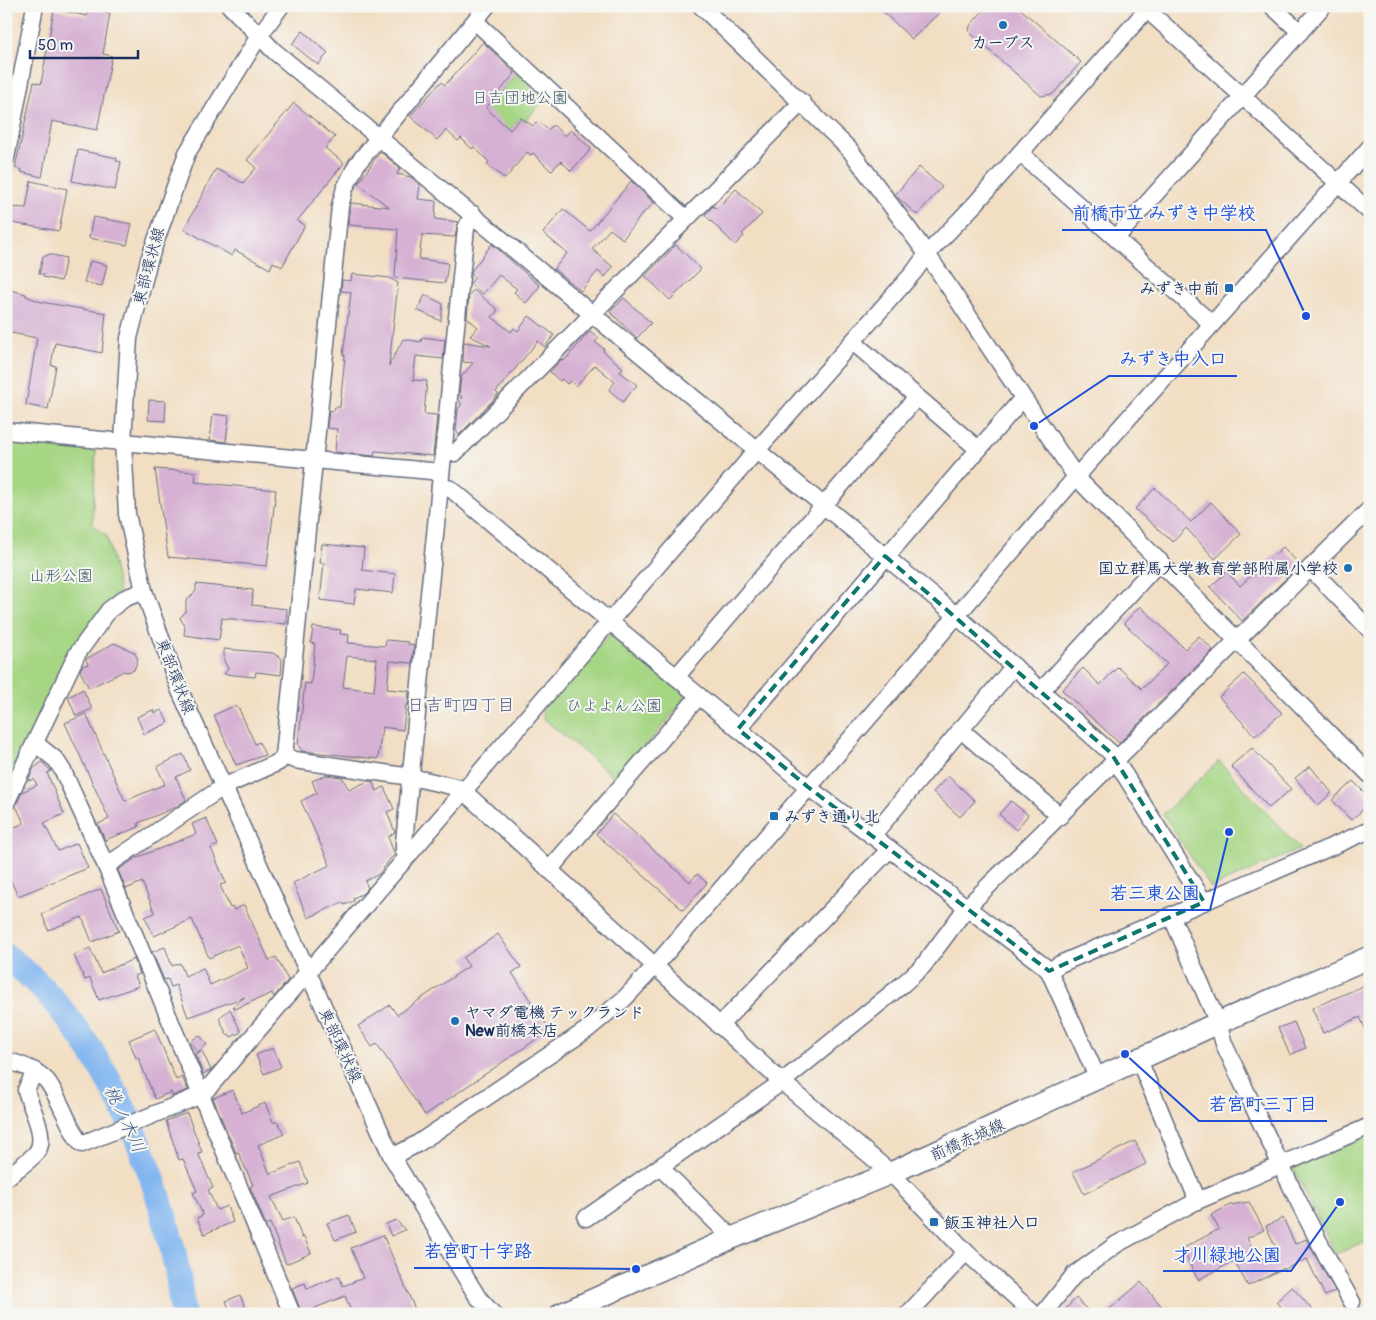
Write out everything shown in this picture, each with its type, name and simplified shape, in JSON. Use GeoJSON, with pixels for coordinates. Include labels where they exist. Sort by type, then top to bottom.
{"type":"FeatureCollection","features":[{"type":"Feature","properties":{"kind":"main road","name":"前橋赤城線"},"geometry":{"type":"LineString","coordinates":[[561,1314],[732,1238],[890,1173],[1218,1023],[1370,957]]}},
{"type":"Feature","properties":{"kind":"street"},"geometry":{"type":"LineString","coordinates":[[6,158],[35,6]]}},
{"type":"Feature","properties":{"kind":"street"},"geometry":{"type":"LineString","coordinates":[[230,6],[259,36],[886,556],[1042,691],[1117,760],[1204,902]]}},
{"type":"Feature","properties":{"kind":"street","name":"東部環状線"},"geometry":{"type":"LineString","coordinates":[[281,6],[259,36],[187,153],[161,220],[130,338],[123,442],[127,514],[144,591],[180,691],[392,1157],[478,1296],[493,1314]]}},
{"type":"Feature","properties":{"kind":"street"},"geometry":{"type":"LineString","coordinates":[[106,866],[223,787],[278,762],[284,756],[340,206],[350,175],[487,6]]}},
{"type":"Feature","properties":{"kind":"street"},"geometry":{"type":"LineString","coordinates":[[701,6],[850,150],[927,254],[1022,399],[1076,477],[1237,638],[1370,775]]}},
{"type":"Feature","properties":{"kind":"street"},"geometry":{"type":"LineString","coordinates":[[1272,6],[1300,32]]}},
{"type":"Feature","properties":{"kind":"street"},"geometry":{"type":"LineString","coordinates":[[1116,238],[1323,6]]}},
{"type":"Feature","properties":{"kind":"street"},"geometry":{"type":"LineString","coordinates":[[6,1060],[35,1071],[48,1082],[60,1099],[79,1143],[87,1143],[201,1095],[611,622],[757,450],[914,272],[927,254],[1020,153],[1147,8],[1242,97],[1370,212]]}},
{"type":"Feature","properties":{"kind":"street"},"geometry":{"type":"LineString","coordinates":[[475,21],[686,219]]}},
{"type":"Feature","properties":{"kind":"street"},"geometry":{"type":"LineString","coordinates":[[443,453],[455,453],[802,102]]}},
{"type":"Feature","properties":{"kind":"street"},"geometry":{"type":"LineString","coordinates":[[392,1157],[417,1144],[588,1029],[624,998],[654,967],[1076,477],[1370,148]]}},
{"type":"Feature","properties":{"kind":"street"},"geometry":{"type":"LineString","coordinates":[[1020,153],[1212,324]]}},
{"type":"Feature","properties":{"kind":"street"},"geometry":{"type":"LineString","coordinates":[[408,856],[403,848],[466,228],[473,214]]}},
{"type":"Feature","properties":{"kind":"street"},"geometry":{"type":"LineString","coordinates":[[853,342],[978,449]]}},
{"type":"Feature","properties":{"kind":"street"},"geometry":{"type":"LineString","coordinates":[[676,677],[917,397]]}},
{"type":"Feature","properties":{"kind":"street"},"geometry":{"type":"LineString","coordinates":[[738,729],[1022,399]]}},
{"type":"Feature","properties":{"kind":"street"},"geometry":{"type":"LineString","coordinates":[[6,431],[315,460],[441,479],[808,788],[1049,971],[1098,1079]]}},
{"type":"Feature","properties":{"kind":"street"},"geometry":{"type":"LineString","coordinates":[[586,1218],[782,1082],[914,975],[967,907],[1117,760],[1237,638],[1370,509]]}},
{"type":"Feature","properties":{"kind":"street"},"geometry":{"type":"LineString","coordinates":[[1042,691],[1160,560]]}},
{"type":"Feature","properties":{"kind":"street"},"geometry":{"type":"LineString","coordinates":[[1310,568],[1370,630]]}},
{"type":"Feature","properties":{"kind":"street"},"geometry":{"type":"LineString","coordinates":[[6,803],[77,654],[96,625],[118,602],[144,591]]}},
{"type":"Feature","properties":{"kind":"street"},"geometry":{"type":"LineString","coordinates":[[872,836],[1014,666]]}},
{"type":"Feature","properties":{"kind":"street"},"geometry":{"type":"LineString","coordinates":[[550,870],[699,696]]}},
{"type":"Feature","properties":{"kind":"street"},"geometry":{"type":"LineString","coordinates":[[960,729],[1060,816]]}},
{"type":"Feature","properties":{"kind":"street"},"geometry":{"type":"LineString","coordinates":[[35,743],[60,765],[106,866],[292,1314]]}},
{"type":"Feature","properties":{"kind":"street"},"geometry":{"type":"LineString","coordinates":[[284,756],[295,760],[411,777],[455,786],[464,792],[719,1026],[890,1173],[966,1252],[1034,1314]]}},
{"type":"Feature","properties":{"kind":"street"},"geometry":{"type":"LineString","coordinates":[[1049,971],[1060,964],[1171,915],[1370,830]]}},
{"type":"Feature","properties":{"kind":"street"},"geometry":{"type":"LineString","coordinates":[[719,1026],[890,849]]}},
{"type":"Feature","properties":{"kind":"street"},"geometry":{"type":"LineString","coordinates":[[1171,915],[1218,1023],[1224,1044],[1280,1165],[1330,1264],[1352,1302]]}},
{"type":"Feature","properties":{"kind":"street"},"geometry":{"type":"LineString","coordinates":[[1139,1060],[1196,1194],[1195,1202]]}},
{"type":"Feature","properties":{"kind":"street"},"geometry":{"type":"LineString","coordinates":[[6,1178],[36,1153],[40,1146],[38,1128],[26,1090],[35,1071]]}},
{"type":"Feature","properties":{"kind":"street"},"geometry":{"type":"LineString","coordinates":[[1043,1314],[1066,1284],[1083,1267],[1117,1244],[1195,1202],[1370,1126]]}},
{"type":"Feature","properties":{"kind":"street"},"geometry":{"type":"LineString","coordinates":[[662,1166],[669,1176],[732,1238]]}},
{"type":"Feature","properties":{"kind":"street"},"geometry":{"type":"LineString","coordinates":[[908,1314],[966,1252]]}},
{"type":"Feature","properties":{"kind":"highlighted area"},"geometry":{"type":"Polygon","coordinates":[[[885,556],[1111,753],[1204,902],[1049,971],[808,787],[738,729],[885,556]]]}},
{"type":"Feature","properties":{"kind":"green space","name":"日吉団地公園"},"geometry":{"type":"Polygon","coordinates":[[[521,68],[549,94],[525,121],[521,118],[508,132],[482,113],[521,68]]]}},
{"type":"Feature","properties":{"kind":"green space","name":"山形公園"},"geometry":{"type":"Polygon","coordinates":[[[6,440],[96,451],[92,525],[107,536],[119,591],[98,614],[6,787],[6,440]]]}},
{"type":"Feature","properties":{"kind":"green space","name":"ひよよん公園"},"geometry":{"type":"Polygon","coordinates":[[[614,634],[684,693],[685,699],[621,776],[614,777],[543,718],[542,710],[608,636],[614,634]]]}},
{"type":"Feature","properties":{"kind":"green space"},"geometry":{"type":"Polygon","coordinates":[[[1219,761],[1300,849],[1211,888],[1163,814],[1219,761]]]}},
{"type":"Feature","properties":{"kind":"green space"},"geometry":{"type":"Polygon","coordinates":[[[1370,1131],[1370,1239],[1336,1254],[1291,1164],[1370,1131]]]}},
{"type":"Feature","properties":{"kind":"building"},"geometry":{"type":"Polygon","coordinates":[[[88,6],[103,8],[102,11],[110,13],[103,54],[112,56],[97,130],[52,121],[42,177],[21,172],[22,170],[15,168],[34,82],[41,84],[54,9],[87,16],[88,6]]]}},
{"type":"Feature","properties":{"kind":"building"},"geometry":{"type":"Polygon","coordinates":[[[877,6],[946,6],[912,39],[877,6]]]}},
{"type":"Feature","properties":{"kind":"building"},"geometry":{"type":"Polygon","coordinates":[[[987,6],[1017,6],[1081,62],[1053,94],[1041,96],[969,32],[970,26],[987,6]]]}},
{"type":"Feature","properties":{"kind":"building"},"geometry":{"type":"Polygon","coordinates":[[[303,31],[328,53],[318,65],[292,44],[303,31]]]}},
{"type":"Feature","properties":{"kind":"building"},"geometry":{"type":"Polygon","coordinates":[[[483,42],[515,73],[486,108],[510,130],[521,118],[533,126],[538,121],[548,130],[553,125],[565,136],[571,130],[591,149],[571,171],[561,161],[551,171],[533,153],[531,155],[527,152],[505,179],[487,164],[489,162],[474,147],[472,149],[461,138],[458,141],[446,130],[437,140],[410,116],[441,82],[445,85],[483,42]]]}},
{"type":"Feature","properties":{"kind":"building"},"geometry":{"type":"Polygon","coordinates":[[[294,103],[335,137],[325,148],[344,163],[297,221],[305,225],[282,267],[273,262],[270,269],[235,250],[232,256],[184,229],[216,169],[243,183],[256,168],[247,160],[294,103]]]}},
{"type":"Feature","properties":{"kind":"building"},"geometry":{"type":"Polygon","coordinates":[[[78,150],[117,158],[116,161],[121,162],[115,190],[72,181],[78,150]]]}},
{"type":"Feature","properties":{"kind":"building"},"geometry":{"type":"Polygon","coordinates":[[[379,153],[382,153],[400,168],[397,174],[411,177],[420,185],[418,199],[436,201],[435,219],[458,222],[455,237],[422,235],[419,259],[448,263],[445,283],[395,278],[398,229],[348,225],[351,203],[389,207],[358,184],[379,153]]]}},
{"type":"Feature","properties":{"kind":"building"},"geometry":{"type":"Polygon","coordinates":[[[919,167],[942,187],[917,215],[895,195],[919,167]]]}},
{"type":"Feature","properties":{"kind":"building"},"geometry":{"type":"Polygon","coordinates":[[[31,181],[67,189],[59,231],[6,222],[6,207],[26,208],[31,181]]]}},
{"type":"Feature","properties":{"kind":"building"},"geometry":{"type":"Polygon","coordinates":[[[631,181],[654,203],[642,214],[623,239],[610,229],[592,249],[613,267],[605,277],[598,271],[581,291],[554,269],[567,253],[543,233],[563,209],[590,231],[631,181]]]}},
{"type":"Feature","properties":{"kind":"building"},"geometry":{"type":"Polygon","coordinates":[[[736,189],[762,214],[742,234],[744,236],[735,245],[705,215],[713,206],[716,209],[736,189]]]}},
{"type":"Feature","properties":{"kind":"building"},"geometry":{"type":"Polygon","coordinates":[[[93,217],[132,224],[127,245],[89,238],[93,217]]]}},
{"type":"Feature","properties":{"kind":"building"},"geometry":{"type":"Polygon","coordinates":[[[492,244],[540,286],[526,303],[514,292],[517,289],[499,275],[483,294],[470,284],[475,277],[471,275],[472,270],[492,244]]]}},
{"type":"Feature","properties":{"kind":"building"},"geometry":{"type":"Polygon","coordinates":[[[676,245],[701,269],[670,300],[645,276],[676,245]]]}},
{"type":"Feature","properties":{"kind":"building"},"geometry":{"type":"Polygon","coordinates":[[[48,254],[66,258],[61,281],[43,277],[44,274],[39,274],[43,256],[48,254]]]}},
{"type":"Feature","properties":{"kind":"building"},"geometry":{"type":"Polygon","coordinates":[[[90,261],[107,265],[102,286],[84,282],[90,261]]]}},
{"type":"Feature","properties":{"kind":"building"},"geometry":{"type":"Polygon","coordinates":[[[352,274],[390,278],[398,283],[389,366],[403,339],[421,342],[422,337],[445,340],[443,359],[416,356],[413,380],[427,381],[424,414],[437,415],[433,456],[375,451],[374,456],[335,452],[337,429],[327,428],[329,410],[334,411],[335,407],[340,407],[345,355],[343,355],[351,292],[341,291],[342,280],[351,281],[352,274]]]}},
{"type":"Feature","properties":{"kind":"building"},"geometry":{"type":"Polygon","coordinates":[[[6,289],[26,294],[26,296],[41,302],[106,313],[102,353],[55,343],[51,365],[56,366],[48,409],[26,405],[37,338],[6,332],[6,289]]]}},
{"type":"Feature","properties":{"kind":"building"},"geometry":{"type":"Polygon","coordinates":[[[474,290],[498,310],[492,317],[511,332],[514,328],[518,331],[529,316],[554,335],[545,347],[538,341],[496,392],[498,394],[493,400],[459,435],[456,431],[458,409],[462,404],[459,402],[462,397],[459,395],[461,377],[473,363],[463,362],[464,342],[491,346],[470,336],[478,327],[467,318],[469,295],[474,290]]]}},
{"type":"Feature","properties":{"kind":"building"},"geometry":{"type":"Polygon","coordinates":[[[425,295],[443,304],[441,321],[417,310],[425,295]]]}},
{"type":"Feature","properties":{"kind":"building"},"geometry":{"type":"Polygon","coordinates":[[[624,298],[651,323],[637,338],[610,312],[624,298]]]}},
{"type":"Feature","properties":{"kind":"building"},"geometry":{"type":"Polygon","coordinates":[[[590,331],[599,338],[595,342],[604,349],[603,351],[623,368],[620,372],[637,385],[623,402],[609,390],[615,382],[595,365],[576,386],[570,381],[567,384],[562,379],[560,381],[550,372],[562,359],[564,361],[590,331]]]}},
{"type":"Feature","properties":{"kind":"building"},"geometry":{"type":"Polygon","coordinates":[[[149,400],[166,401],[165,421],[148,420],[149,400]]]}},
{"type":"Feature","properties":{"kind":"building"},"geometry":{"type":"Polygon","coordinates":[[[213,414],[229,416],[226,442],[210,440],[213,414]]]}},
{"type":"Feature","properties":{"kind":"building"},"geometry":{"type":"Polygon","coordinates":[[[155,469],[196,472],[195,482],[276,490],[267,566],[168,557],[155,469]]]}},
{"type":"Feature","properties":{"kind":"building"},"geometry":{"type":"Polygon","coordinates":[[[1155,488],[1191,522],[1211,502],[1241,534],[1215,559],[1186,528],[1173,542],[1135,509],[1155,488]]]}},
{"type":"Feature","properties":{"kind":"building"},"geometry":{"type":"Polygon","coordinates":[[[322,544],[364,548],[362,570],[395,574],[393,593],[356,589],[354,604],[320,600],[324,563],[320,563],[322,544]]]}},
{"type":"Feature","properties":{"kind":"building"},"geometry":{"type":"Polygon","coordinates":[[[1283,547],[1300,565],[1242,621],[1210,587],[1227,572],[1240,586],[1283,547]]]}},
{"type":"Feature","properties":{"kind":"building"},"geometry":{"type":"Polygon","coordinates":[[[196,584],[253,590],[252,605],[287,609],[286,624],[222,618],[219,640],[184,635],[185,626],[180,618],[186,611],[186,601],[196,591],[196,584]]]}},
{"type":"Feature","properties":{"kind":"building"},"geometry":{"type":"Polygon","coordinates":[[[1140,606],[1185,649],[1199,636],[1213,650],[1119,743],[1062,690],[1083,668],[1100,685],[1118,667],[1142,689],[1167,664],[1124,623],[1140,606]]]}},
{"type":"Feature","properties":{"kind":"building"},"geometry":{"type":"Polygon","coordinates":[[[313,627],[341,630],[340,634],[349,635],[348,643],[385,646],[386,640],[408,642],[407,644],[414,645],[412,663],[390,661],[387,689],[409,691],[408,705],[406,705],[403,730],[382,727],[378,759],[302,751],[298,745],[305,683],[311,684],[315,644],[311,643],[313,627]],[[347,656],[343,687],[374,691],[377,659],[347,656]]]}},
{"type":"Feature","properties":{"kind":"building"},"geometry":{"type":"Polygon","coordinates":[[[114,643],[134,652],[138,659],[134,670],[124,671],[89,688],[80,671],[82,666],[88,664],[86,659],[114,643]]]}},
{"type":"Feature","properties":{"kind":"building"},"geometry":{"type":"Polygon","coordinates":[[[224,649],[273,653],[282,659],[281,675],[256,672],[255,677],[224,674],[228,669],[224,661],[224,649]]]}},
{"type":"Feature","properties":{"kind":"building"},"geometry":{"type":"Polygon","coordinates":[[[1244,674],[1282,713],[1255,736],[1219,697],[1244,674]]]}},
{"type":"Feature","properties":{"kind":"building"},"geometry":{"type":"Polygon","coordinates":[[[83,689],[92,709],[76,716],[68,697],[83,689]]]}},
{"type":"Feature","properties":{"kind":"building"},"geometry":{"type":"Polygon","coordinates":[[[234,706],[239,709],[255,744],[259,742],[265,755],[236,765],[214,715],[234,706]]]}},
{"type":"Feature","properties":{"kind":"building"},"geometry":{"type":"Polygon","coordinates":[[[153,710],[154,713],[162,710],[168,723],[144,734],[137,717],[153,710]]]}},
{"type":"Feature","properties":{"kind":"building"},"geometry":{"type":"Polygon","coordinates":[[[86,714],[125,801],[165,784],[157,767],[183,754],[190,770],[176,777],[186,800],[174,808],[138,823],[139,827],[105,840],[98,824],[109,819],[65,723],[86,714]]]}},
{"type":"Feature","properties":{"kind":"building"},"geometry":{"type":"Polygon","coordinates":[[[1252,748],[1291,789],[1269,808],[1231,766],[1252,748]]]}},
{"type":"Feature","properties":{"kind":"building"},"geometry":{"type":"Polygon","coordinates":[[[42,762],[51,771],[47,773],[64,814],[44,823],[58,851],[77,843],[88,868],[18,896],[6,871],[6,831],[24,823],[16,806],[22,792],[37,785],[34,779],[28,781],[34,768],[42,762]]]}},
{"type":"Feature","properties":{"kind":"building"},"geometry":{"type":"Polygon","coordinates":[[[1310,766],[1332,793],[1318,805],[1295,778],[1310,766]]]}},
{"type":"Feature","properties":{"kind":"building"},"geometry":{"type":"Polygon","coordinates":[[[326,775],[342,777],[349,790],[368,781],[373,782],[377,791],[384,787],[394,809],[387,812],[395,832],[388,837],[395,855],[379,874],[365,881],[368,888],[362,894],[353,898],[354,901],[344,905],[343,902],[308,918],[293,883],[330,865],[301,801],[317,793],[312,781],[326,775]]]}},
{"type":"Feature","properties":{"kind":"building"},"geometry":{"type":"Polygon","coordinates":[[[948,776],[975,801],[960,817],[933,792],[948,776]]]}},
{"type":"Feature","properties":{"kind":"building"},"geometry":{"type":"Polygon","coordinates":[[[1353,781],[1370,798],[1370,804],[1351,820],[1332,800],[1353,781]]]}},
{"type":"Feature","properties":{"kind":"building"},"geometry":{"type":"Polygon","coordinates":[[[1011,801],[1028,815],[1016,830],[999,814],[1011,801]]]}},
{"type":"Feature","properties":{"kind":"building"},"geometry":{"type":"Polygon","coordinates":[[[613,814],[690,882],[697,874],[707,883],[683,910],[596,834],[613,814]]]}},
{"type":"Feature","properties":{"kind":"building"},"geometry":{"type":"Polygon","coordinates":[[[206,818],[218,845],[211,848],[226,883],[220,885],[230,908],[233,907],[234,910],[244,905],[269,960],[276,957],[288,980],[274,997],[272,993],[235,1009],[233,1006],[245,997],[188,1017],[176,985],[171,987],[168,979],[164,980],[152,952],[165,947],[172,966],[180,963],[185,976],[203,968],[210,985],[248,968],[238,945],[209,958],[192,919],[154,936],[145,917],[155,913],[142,882],[126,889],[118,870],[136,858],[196,834],[192,824],[206,818]]]}},
{"type":"Feature","properties":{"kind":"building"},"geometry":{"type":"Polygon","coordinates":[[[101,889],[119,931],[92,942],[82,917],[48,930],[42,914],[101,889]]]}},
{"type":"Feature","properties":{"kind":"building","name":"ヤマダ電機 テックランド New前橋本店"},"geometry":{"type":"Polygon","coordinates":[[[498,934],[521,967],[512,973],[550,1030],[425,1115],[377,1044],[372,1047],[358,1026],[390,1005],[397,1015],[469,966],[463,958],[498,934]]]}},
{"type":"Feature","properties":{"kind":"building"},"geometry":{"type":"Polygon","coordinates":[[[90,948],[101,973],[134,959],[140,974],[135,976],[139,986],[99,1000],[90,978],[85,980],[74,955],[90,948]]]}},
{"type":"Feature","properties":{"kind":"building"},"geometry":{"type":"Polygon","coordinates":[[[1370,983],[1370,1039],[1360,1017],[1323,1033],[1312,1008],[1370,983]]]}},
{"type":"Feature","properties":{"kind":"building"},"geometry":{"type":"Polygon","coordinates":[[[230,1009],[241,1032],[231,1037],[229,1034],[227,1035],[219,1018],[230,1009]]]}},
{"type":"Feature","properties":{"kind":"building"},"geometry":{"type":"Polygon","coordinates":[[[1294,1022],[1305,1048],[1290,1055],[1278,1028],[1294,1022]]]}},
{"type":"Feature","properties":{"kind":"building"},"geometry":{"type":"Polygon","coordinates":[[[155,1029],[176,1080],[182,1077],[188,1090],[172,1096],[171,1092],[155,1099],[129,1040],[155,1029]]]}},
{"type":"Feature","properties":{"kind":"building"},"geometry":{"type":"Polygon","coordinates":[[[199,1035],[207,1044],[198,1052],[190,1042],[199,1035]]]}},
{"type":"Feature","properties":{"kind":"building"},"geometry":{"type":"Polygon","coordinates":[[[273,1048],[281,1067],[264,1074],[256,1055],[273,1048]]]}},
{"type":"Feature","properties":{"kind":"building"},"geometry":{"type":"Polygon","coordinates":[[[202,1051],[211,1070],[203,1074],[195,1054],[202,1051]]]}},
{"type":"Feature","properties":{"kind":"building"},"geometry":{"type":"Polygon","coordinates":[[[233,1090],[242,1113],[265,1103],[273,1122],[278,1122],[284,1134],[258,1145],[270,1174],[300,1162],[308,1183],[271,1197],[283,1221],[294,1217],[302,1238],[304,1237],[311,1253],[286,1264],[270,1223],[266,1225],[250,1187],[253,1185],[238,1152],[236,1153],[213,1098],[233,1090]]]}},
{"type":"Feature","properties":{"kind":"building"},"geometry":{"type":"Polygon","coordinates":[[[187,1113],[202,1152],[198,1153],[213,1188],[208,1190],[217,1210],[227,1206],[233,1222],[204,1234],[197,1218],[203,1215],[193,1193],[197,1191],[183,1159],[179,1160],[166,1121],[187,1113]]]}},
{"type":"Feature","properties":{"kind":"building"},"geometry":{"type":"Polygon","coordinates":[[[1135,1141],[1146,1164],[1084,1194],[1073,1172],[1135,1141]]]}},
{"type":"Feature","properties":{"kind":"building"},"geometry":{"type":"Polygon","coordinates":[[[1249,1202],[1264,1230],[1247,1238],[1258,1261],[1278,1252],[1266,1226],[1283,1218],[1295,1244],[1306,1239],[1335,1291],[1325,1296],[1307,1259],[1248,1286],[1234,1261],[1198,1280],[1182,1249],[1219,1229],[1211,1215],[1230,1205],[1249,1202]]]}},
{"type":"Feature","properties":{"kind":"building"},"geometry":{"type":"Polygon","coordinates":[[[349,1215],[356,1232],[335,1240],[327,1223],[349,1215]]]}},
{"type":"Feature","properties":{"kind":"building"},"geometry":{"type":"Polygon","coordinates":[[[396,1220],[405,1230],[391,1236],[386,1224],[396,1220]]]}},
{"type":"Feature","properties":{"kind":"building"},"geometry":{"type":"Polygon","coordinates":[[[383,1235],[417,1314],[352,1314],[345,1296],[315,1308],[318,1314],[302,1314],[292,1288],[305,1283],[307,1289],[339,1276],[343,1286],[363,1278],[351,1248],[383,1235]]]}},
{"type":"Feature","properties":{"kind":"building"},"geometry":{"type":"Polygon","coordinates":[[[1141,1282],[1168,1314],[1104,1314],[1141,1282]]]}},
{"type":"Feature","properties":{"kind":"building"},"geometry":{"type":"Polygon","coordinates":[[[1292,1287],[1316,1314],[1287,1314],[1276,1302],[1292,1287]]]}},
{"type":"Feature","properties":{"kind":"building"},"geometry":{"type":"Polygon","coordinates":[[[240,1295],[248,1314],[231,1314],[226,1301],[240,1295]]]}},
{"type":"Feature","properties":{"kind":"building"},"geometry":{"type":"Polygon","coordinates":[[[1076,1298],[1091,1314],[1061,1314],[1076,1298]]]}},
{"type":"Feature","properties":{"kind":"waterway","name":"桃ノ木川"},"geometry":{"type":"LineString","coordinates":[[6,956],[38,984],[67,1018],[94,1055],[116,1095],[136,1137],[153,1180],[166,1223],[177,1271],[183,1314]]}},
{"type":"Feature","properties":{"kind":"place","name":"カーブス"},"geometry":{"type":"Point","coordinates":[1003,25]}},
{"type":"Feature","properties":{"kind":"place","name":"みずき中前"},"geometry":{"type":"Point","coordinates":[1229,288]}},
{"type":"Feature","properties":{"kind":"place","name":"前橋市立 みずき中学校"},"geometry":{"type":"Point","coordinates":[1306,316]}},
{"type":"Feature","properties":{"kind":"place","name":"みずき中入口"},"geometry":{"type":"Point","coordinates":[1034,426]}},
{"type":"Feature","properties":{"kind":"place","name":"国立群馬大学教育学部附属小学校"},"geometry":{"type":"Point","coordinates":[1348,568]}},
{"type":"Feature","properties":{"kind":"place","name":"みずき通り北"},"geometry":{"type":"Point","coordinates":[774,816]}},
{"type":"Feature","properties":{"kind":"place","name":"若三東公園"},"geometry":{"type":"Point","coordinates":[1229,832]}},
{"type":"Feature","properties":{"kind":"place","name":"ヤマダ電機 テックランド New前橋本店"},"geometry":{"type":"Point","coordinates":[455,1021]}},
{"type":"Feature","properties":{"kind":"place","name":"若宮町三丁目"},"geometry":{"type":"Point","coordinates":[1125,1054]}},
{"type":"Feature","properties":{"kind":"place","name":"才川緑地公園"},"geometry":{"type":"Point","coordinates":[1340,1202]}},
{"type":"Feature","properties":{"kind":"place","name":"飯玉神社入口"},"geometry":{"type":"Point","coordinates":[934,1222]}},
{"type":"Feature","properties":{"kind":"place","name":"若宮町十字路"},"geometry":{"type":"Point","coordinates":[636,1269]}},
{"type":"Feature","properties":{"kind":"district","name":"日吉町四丁目"},"geometry":{"type":"Point","coordinates":[461,705]}}]}
